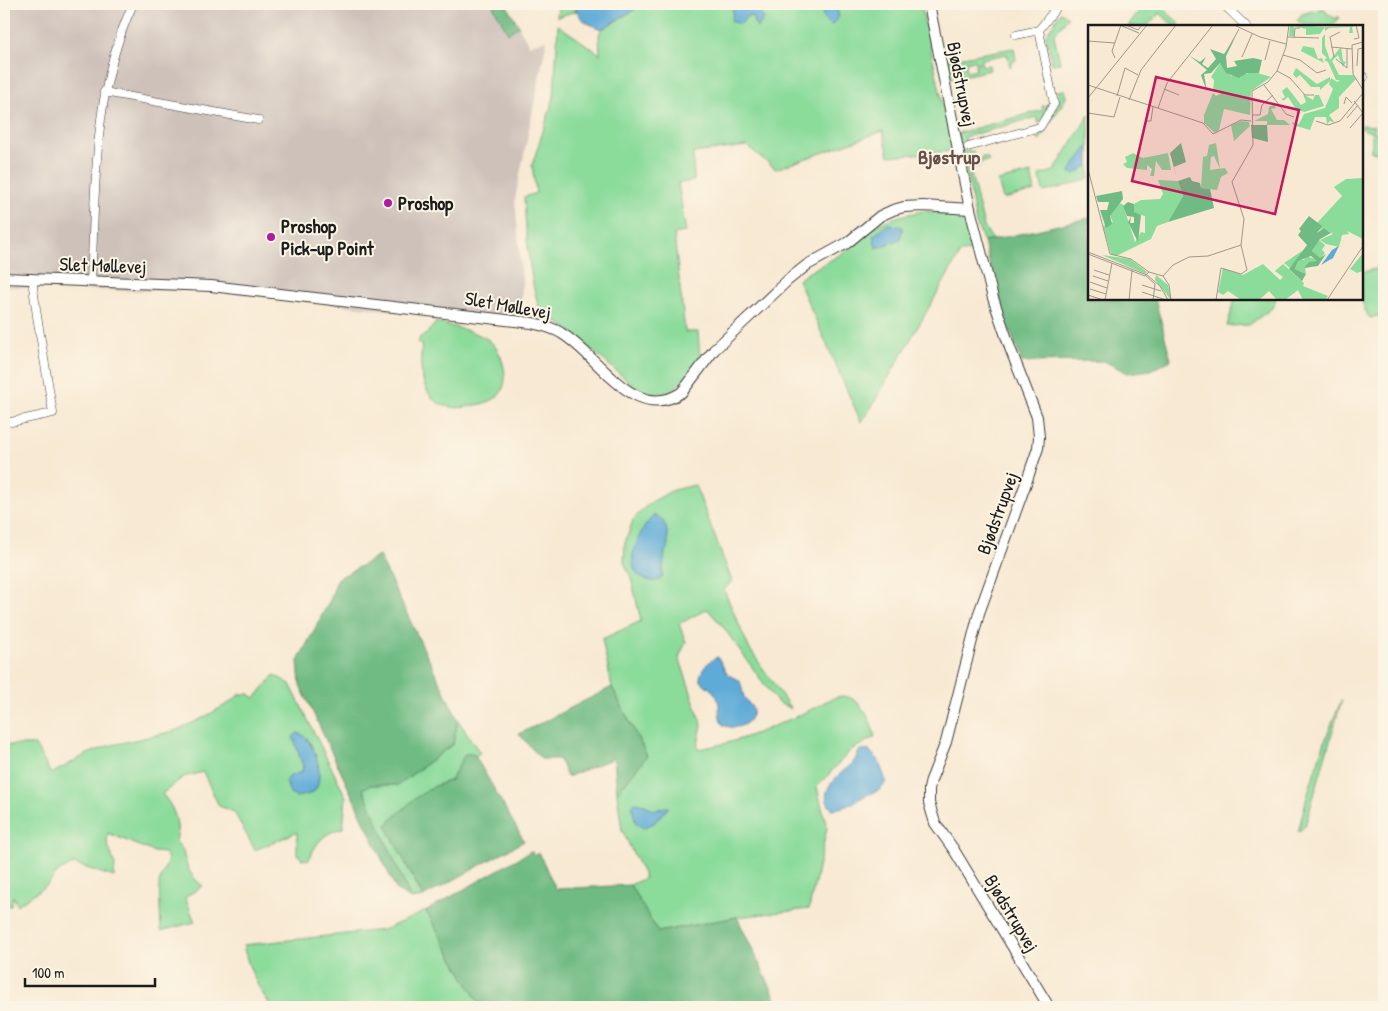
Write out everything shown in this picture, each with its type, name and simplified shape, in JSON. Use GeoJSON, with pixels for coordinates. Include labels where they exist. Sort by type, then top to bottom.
{"type":"FeatureCollection","features":[{"type":"Feature","properties":{"kind":"street"},"geometry":{"type":"LineString","coordinates":[[91,282],[98,139],[104,92],[119,35],[133,4]]}},
{"type":"Feature","properties":{"kind":"street","name":"Bjødstrupvej"},"geometry":{"type":"LineString","coordinates":[[929,4],[970,209],[993,298],[1037,417],[1039,438],[1032,466],[979,613],[946,742],[931,780],[929,803],[935,823],[954,850],[1049,1007]]}},
{"type":"Feature","properties":{"kind":"street"},"geometry":{"type":"LineString","coordinates":[[1016,35],[1039,30],[1059,4]]}},
{"type":"Feature","properties":{"kind":"street"},"geometry":{"type":"LineString","coordinates":[[1223,4],[1245,25]]}},
{"type":"Feature","properties":{"kind":"street"},"geometry":{"type":"LineString","coordinates":[[968,147],[1040,127],[1054,104],[1039,30]]}},
{"type":"Feature","properties":{"kind":"street"},"geometry":{"type":"LineString","coordinates":[[104,92],[258,120]]}},
{"type":"Feature","properties":{"kind":"street","name":"Slet Møllevej"},"geometry":{"type":"LineString","coordinates":[[4,278],[212,286],[532,322],[562,333],[618,383],[634,394],[643,399],[661,401],[682,392],[714,350],[788,280],[808,265],[847,243],[880,216],[904,207],[924,206],[970,209]]}},
{"type":"Feature","properties":{"kind":"street","name":"Slet Møllevej"},"geometry":{"type":"LineString","coordinates":[[10,422],[53,413],[33,287],[34,279]]}},
{"type":"Feature","properties":{"kind":"shaded area"},"geometry":{"type":"Polygon","coordinates":[[[4,4],[506,4],[529,45],[547,40],[515,199],[522,281],[521,325],[204,290],[127,291],[4,287],[4,4]]]}},
{"type":"Feature","properties":{"kind":"green space"},"geometry":{"type":"Polygon","coordinates":[[[492,4],[506,4],[519,26],[508,33],[492,4]]]}},
{"type":"Feature","properties":{"kind":"green space"},"geometry":{"type":"Polygon","coordinates":[[[558,4],[575,4],[576,11],[557,17],[558,4]]]}},
{"type":"Feature","properties":{"kind":"green space"},"geometry":{"type":"Polygon","coordinates":[[[644,4],[731,4],[733,12],[754,16],[758,10],[757,4],[827,4],[822,10],[835,6],[833,4],[921,4],[953,151],[889,156],[883,131],[776,169],[747,146],[693,153],[694,181],[678,183],[686,232],[674,234],[685,332],[698,332],[700,358],[681,382],[667,393],[658,395],[637,389],[569,330],[546,318],[536,297],[532,280],[524,197],[536,193],[532,165],[554,97],[558,25],[600,54],[599,34],[602,29],[644,4]]]}},
{"type":"Feature","properties":{"kind":"green space"},"geometry":{"type":"Polygon","coordinates":[[[1144,4],[1158,4],[1180,24],[1173,25],[1160,13],[1148,25],[1129,25],[1144,4]]]}},
{"type":"Feature","properties":{"kind":"green space"},"geometry":{"type":"Polygon","coordinates":[[[1324,8],[1327,13],[1336,19],[1338,16],[1340,18],[1332,25],[1301,24],[1297,20],[1302,14],[1324,8]]]}},
{"type":"Feature","properties":{"kind":"green space"},"geometry":{"type":"Polygon","coordinates":[[[1061,12],[1068,17],[1054,35],[1060,63],[1052,64],[1046,35],[1061,12]]]}},
{"type":"Feature","properties":{"kind":"green space"},"geometry":{"type":"Polygon","coordinates":[[[1014,48],[1016,60],[1012,62],[1010,67],[1007,54],[982,59],[982,62],[975,63],[974,60],[966,62],[967,72],[976,70],[975,65],[982,64],[983,66],[989,65],[990,70],[950,79],[946,60],[1014,48]]]}},
{"type":"Feature","properties":{"kind":"green space"},"geometry":{"type":"Polygon","coordinates":[[[1065,90],[1066,98],[1039,141],[1037,134],[1040,133],[1059,103],[1057,91],[1065,90]]]}},
{"type":"Feature","properties":{"kind":"green space"},"geometry":{"type":"Polygon","coordinates":[[[1050,104],[1039,124],[1036,117],[965,137],[967,147],[960,149],[958,133],[1043,110],[1042,106],[1050,104]]]}},
{"type":"Feature","properties":{"kind":"green space"},"geometry":{"type":"Polygon","coordinates":[[[1088,117],[1088,179],[1045,192],[1043,191],[1039,175],[1054,171],[1088,117]]]}},
{"type":"Feature","properties":{"kind":"green space"},"geometry":{"type":"Polygon","coordinates":[[[1363,125],[1374,126],[1374,132],[1379,133],[1379,137],[1384,138],[1384,153],[1370,151],[1372,132],[1363,129],[1363,125]]]}},
{"type":"Feature","properties":{"kind":"green space"},"geometry":{"type":"Polygon","coordinates":[[[968,149],[969,152],[974,151],[972,157],[980,162],[982,157],[987,157],[989,161],[979,163],[979,166],[973,167],[970,170],[984,227],[993,240],[984,242],[976,223],[963,151],[968,149]]]}},
{"type":"Feature","properties":{"kind":"green space"},"geometry":{"type":"Polygon","coordinates":[[[1031,173],[1035,191],[1003,199],[998,181],[1031,173]]]}},
{"type":"Feature","properties":{"kind":"green space"},"geometry":{"type":"Polygon","coordinates":[[[924,211],[955,215],[966,222],[974,251],[961,252],[871,408],[861,422],[798,280],[842,253],[879,224],[900,216],[924,211]]]}},
{"type":"Feature","properties":{"kind":"green space"},"geometry":{"type":"Polygon","coordinates":[[[1088,218],[1088,300],[1155,300],[1171,360],[1151,370],[1128,373],[1104,361],[1022,362],[999,302],[984,242],[1088,218]]]}},
{"type":"Feature","properties":{"kind":"green space"},"geometry":{"type":"Polygon","coordinates":[[[1384,267],[1384,314],[1370,318],[1366,313],[1363,300],[1363,272],[1384,267]]]}},
{"type":"Feature","properties":{"kind":"green space"},"geometry":{"type":"Polygon","coordinates":[[[1235,300],[1276,300],[1272,308],[1249,325],[1227,326],[1235,300]]]}},
{"type":"Feature","properties":{"kind":"green space"},"geometry":{"type":"Polygon","coordinates":[[[436,322],[475,333],[490,341],[495,347],[502,361],[505,376],[503,387],[497,397],[491,401],[457,408],[444,406],[435,401],[428,393],[421,371],[422,344],[418,343],[420,337],[427,334],[436,322]]]}},
{"type":"Feature","properties":{"kind":"green space"},"geometry":{"type":"Polygon","coordinates":[[[695,485],[732,581],[724,590],[749,648],[791,709],[777,702],[721,624],[707,609],[679,624],[686,642],[679,657],[702,725],[697,749],[712,747],[756,734],[839,696],[848,697],[858,703],[872,726],[875,737],[851,750],[817,787],[827,828],[809,909],[737,917],[658,932],[630,885],[645,878],[622,830],[617,793],[647,756],[612,687],[602,639],[641,621],[631,578],[624,562],[625,543],[633,520],[648,504],[673,490],[695,485]]]}},
{"type":"Feature","properties":{"kind":"green space"},"geometry":{"type":"Polygon","coordinates":[[[379,556],[458,720],[453,744],[398,785],[370,785],[363,789],[411,899],[397,891],[300,685],[298,661],[331,598],[337,579],[379,556]]]}},
{"type":"Feature","properties":{"kind":"green space"},"geometry":{"type":"Polygon","coordinates":[[[274,675],[290,684],[346,797],[343,828],[326,835],[314,848],[309,860],[301,859],[297,852],[297,832],[255,850],[234,812],[219,806],[203,772],[183,777],[162,794],[170,804],[175,816],[177,828],[176,842],[183,850],[191,873],[203,886],[185,897],[195,922],[161,931],[159,883],[168,859],[165,853],[154,852],[108,833],[107,843],[115,864],[114,877],[74,864],[59,871],[47,885],[17,905],[13,896],[11,906],[4,905],[4,745],[35,745],[51,774],[85,755],[108,746],[174,731],[201,719],[229,703],[240,694],[249,694],[255,698],[274,675]],[[307,738],[302,772],[312,793],[316,787],[319,773],[311,744],[307,738]]]}},
{"type":"Feature","properties":{"kind":"green space"},"geometry":{"type":"Polygon","coordinates":[[[612,687],[647,756],[617,793],[614,758],[567,777],[559,759],[541,759],[519,734],[612,687]]]}},
{"type":"Feature","properties":{"kind":"green space"},"geometry":{"type":"Polygon","coordinates":[[[1342,699],[1305,826],[1298,832],[1317,764],[1342,699]]]}},
{"type":"Feature","properties":{"kind":"green space"},"geometry":{"type":"Polygon","coordinates":[[[458,720],[480,753],[475,756],[474,754],[465,754],[451,780],[435,786],[386,825],[423,897],[411,899],[362,789],[370,785],[398,785],[453,744],[458,720]]]}},
{"type":"Feature","properties":{"kind":"green space"},"geometry":{"type":"Polygon","coordinates":[[[465,754],[474,754],[524,841],[423,897],[386,825],[415,798],[435,786],[451,780],[465,754]]]}},
{"type":"Feature","properties":{"kind":"green space"},"geometry":{"type":"Polygon","coordinates":[[[531,851],[534,855],[539,853],[556,889],[630,885],[658,932],[737,917],[780,1007],[481,1007],[426,911],[531,851]]]}},
{"type":"Feature","properties":{"kind":"green space"},"geometry":{"type":"Polygon","coordinates":[[[426,911],[481,1007],[272,1007],[254,978],[243,945],[383,930],[426,911]]]}},
{"type":"Feature","properties":{"kind":"water"},"geometry":{"type":"Polygon","coordinates":[[[575,4],[644,4],[602,29],[584,20],[578,13],[575,4]]]}},
{"type":"Feature","properties":{"kind":"water"},"geometry":{"type":"Polygon","coordinates":[[[731,4],[757,4],[758,10],[764,19],[757,28],[753,21],[753,16],[747,16],[741,24],[731,21],[733,12],[731,4]]]}},
{"type":"Feature","properties":{"kind":"water"},"geometry":{"type":"Polygon","coordinates":[[[827,4],[833,4],[838,12],[839,17],[832,25],[823,16],[823,10],[827,4]]]}},
{"type":"Feature","properties":{"kind":"water"},"geometry":{"type":"Polygon","coordinates":[[[1088,146],[1088,166],[1075,174],[1070,173],[1088,146]]]}},
{"type":"Feature","properties":{"kind":"water"},"geometry":{"type":"Polygon","coordinates":[[[888,224],[903,227],[900,239],[876,248],[873,236],[888,224]]]}},
{"type":"Feature","properties":{"kind":"water"},"geometry":{"type":"Polygon","coordinates":[[[654,515],[659,517],[665,524],[668,547],[665,552],[662,578],[654,581],[639,575],[634,568],[633,559],[638,539],[648,521],[654,515]]]}},
{"type":"Feature","properties":{"kind":"water"},"geometry":{"type":"Polygon","coordinates":[[[718,657],[727,674],[740,681],[744,697],[753,709],[747,723],[738,727],[723,725],[717,697],[700,680],[701,673],[706,666],[718,657]]]}},
{"type":"Feature","properties":{"kind":"water"},"geometry":{"type":"Polygon","coordinates":[[[297,733],[303,735],[309,741],[317,760],[319,780],[317,788],[312,793],[296,797],[290,794],[286,781],[290,776],[302,772],[303,766],[293,737],[297,733]]]}},
{"type":"Feature","properties":{"kind":"water"},"geometry":{"type":"Polygon","coordinates":[[[860,750],[868,750],[878,759],[886,781],[878,791],[850,804],[832,809],[827,802],[828,789],[836,778],[853,762],[860,750]]]}},
{"type":"Feature","properties":{"kind":"water"},"geometry":{"type":"Polygon","coordinates":[[[635,803],[645,805],[654,810],[669,807],[654,823],[643,828],[636,823],[632,808],[635,803]]]}},
{"type":"Feature","properties":{"kind":"place","name":"Proshop"},"geometry":{"type":"Point","coordinates":[388,203]}},
{"type":"Feature","properties":{"kind":"place","name":"Proshop Pick-up Point"},"geometry":{"type":"Point","coordinates":[271,237]}},
{"type":"Feature","properties":{"kind":"district","name":"Bjøstrup"},"geometry":{"type":"Point","coordinates":[949,156]}}]}
